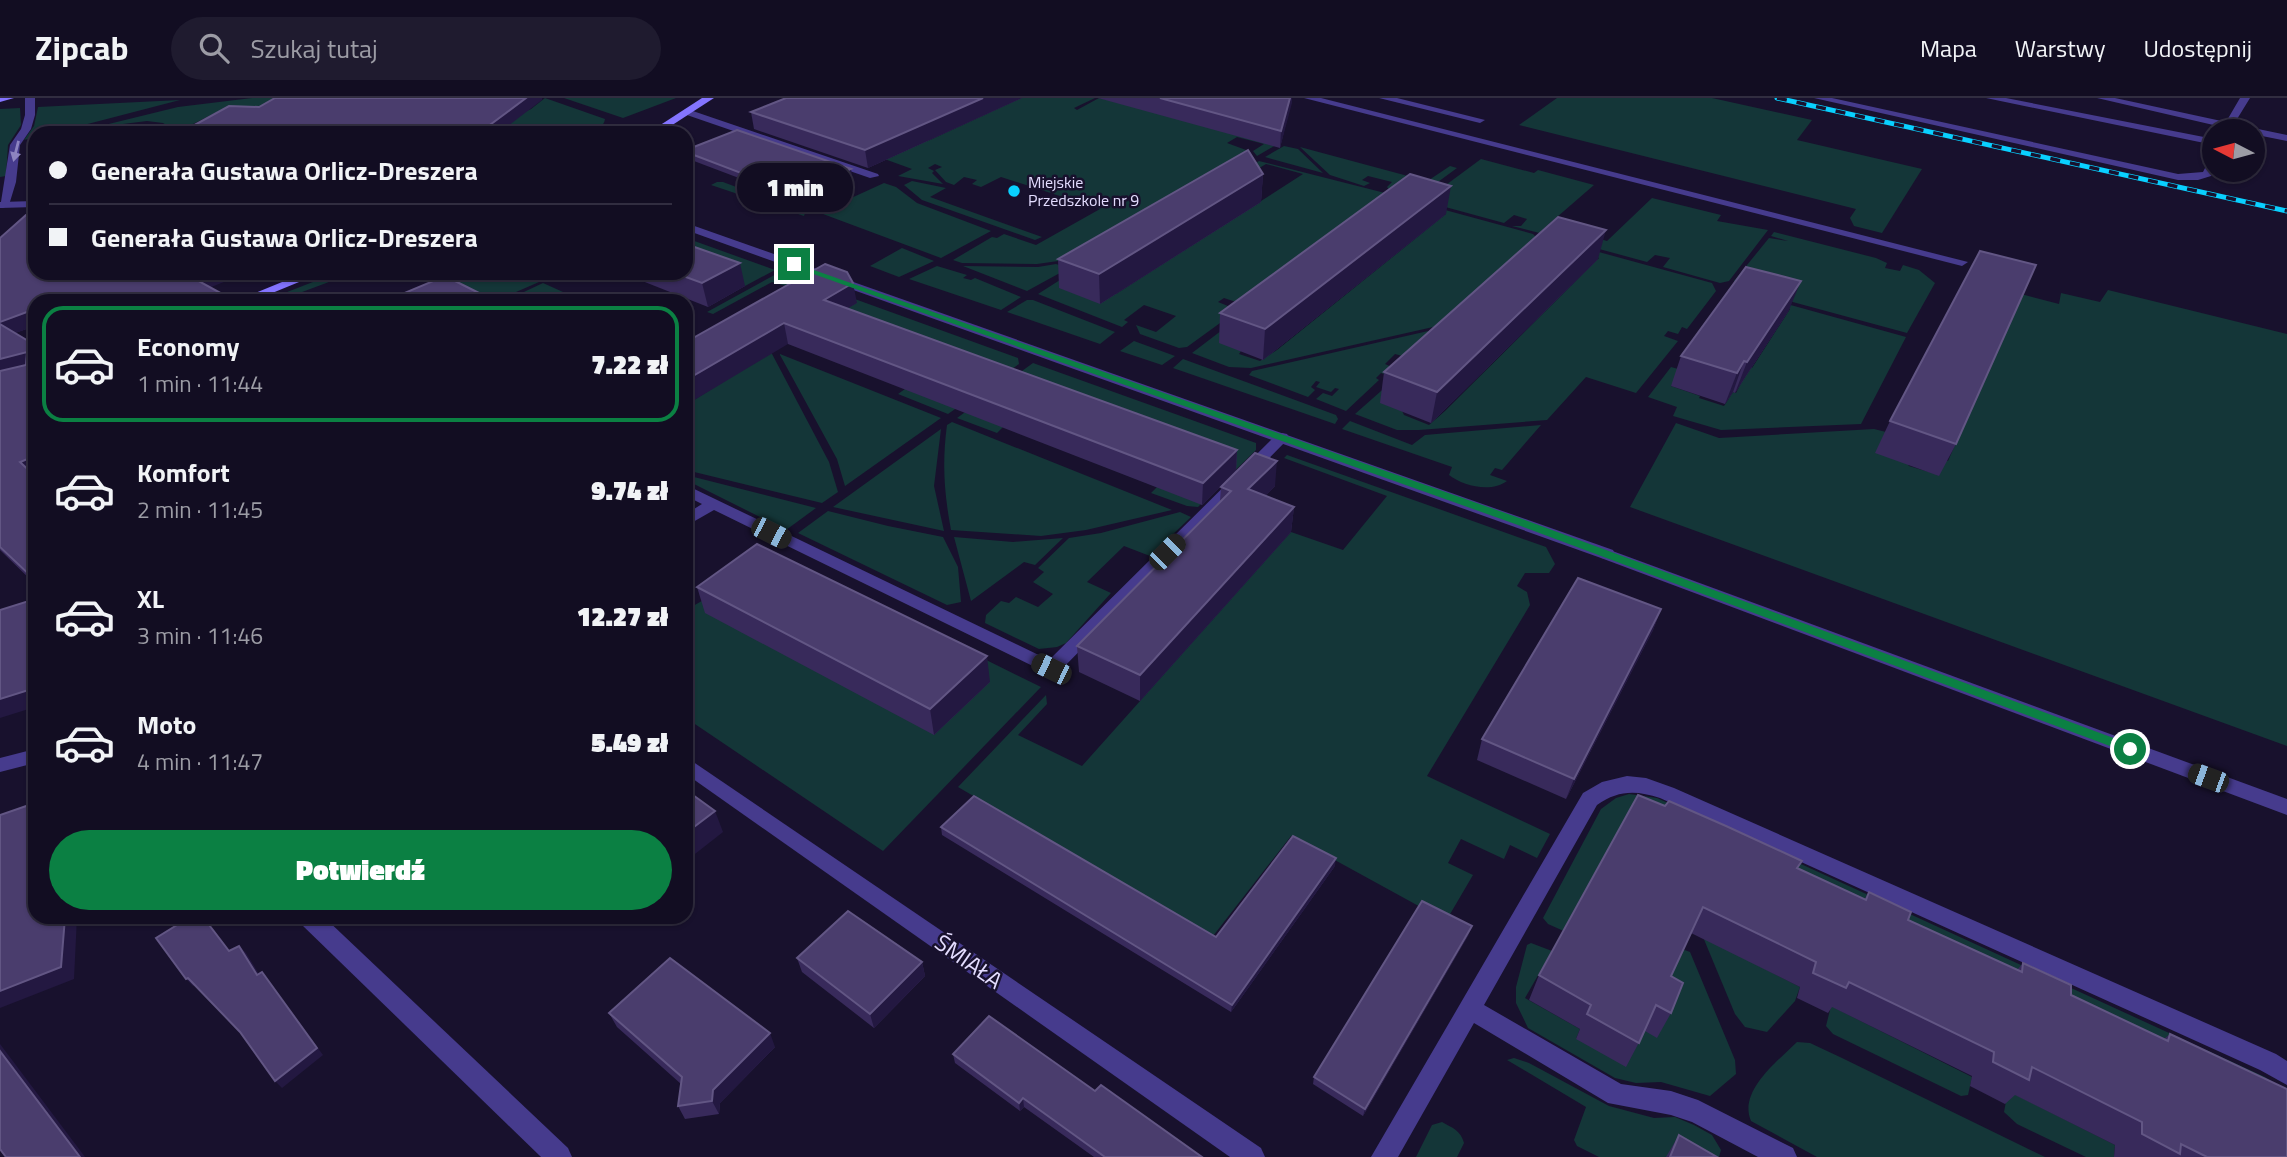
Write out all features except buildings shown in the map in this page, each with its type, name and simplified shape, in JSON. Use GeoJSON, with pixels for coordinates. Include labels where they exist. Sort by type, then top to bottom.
{"type":"FeatureCollection","features":[{"type":"Feature","properties":{"kind":"street"},"geometry":{"type":"LineString","coordinates":[[0,99],[9,98]]}},
{"type":"Feature","properties":{"kind":"street"},"geometry":{"type":"LineString","coordinates":[[28,204],[1,205],[11,181],[15,145],[26,129],[30,115],[30,98]]}},
{"type":"Feature","properties":{"kind":"street"},"geometry":{"type":"LineString","coordinates":[[664,126],[709,98]]}},
{"type":"Feature","properties":{"kind":"street"},"geometry":{"type":"LineString","coordinates":[[1310,98],[1962,262]]}},
{"type":"Feature","properties":{"kind":"street"},"geometry":{"type":"LineString","coordinates":[[1384,98],[1480,120]]}},
{"type":"Feature","properties":{"kind":"street"},"geometry":{"type":"LineString","coordinates":[[1819,98],[2178,177],[2202,175]]}},
{"type":"Feature","properties":{"kind":"street"},"geometry":{"type":"LineString","coordinates":[[1991,98],[2202,140]]}},
{"type":"Feature","properties":{"kind":"street"},"geometry":{"type":"LineString","coordinates":[[2102,98],[2202,122]]}},
{"type":"Feature","properties":{"kind":"street"},"geometry":{"type":"LineString","coordinates":[[2231,119],[2245,98]]}},
{"type":"Feature","properties":{"kind":"street"},"geometry":{"type":"LineString","coordinates":[[687,112],[874,177]]}},
{"type":"Feature","properties":{"kind":"street"},"geometry":{"type":"LineString","coordinates":[[2265,134],[2287,138]]}},
{"type":"Feature","properties":{"kind":"street"},"geometry":{"type":"LineString","coordinates":[[693,229],[812,276],[1282,437],[1607,554],[2287,807]]}},
{"type":"Feature","properties":{"kind":"street"},"geometry":{"type":"LineString","coordinates":[[260,294],[297,280]]}},
{"type":"Feature","properties":{"kind":"street"},"geometry":{"type":"LineString","coordinates":[[693,494],[1051,669],[1282,437]]}},
{"type":"Feature","properties":{"kind":"street"},"geometry":{"type":"LineString","coordinates":[[693,517],[713,504]]}},
{"type":"Feature","properties":{"kind":"street"},"geometry":{"type":"LineString","coordinates":[[0,765],[28,758]]}},
{"type":"Feature","properties":{"kind":"street","name":"ŚMIAŁA"},"geometry":{"type":"LineString","coordinates":[[693,769],[1252,1157]]}},
{"type":"Feature","properties":{"kind":"street"},"geometry":{"type":"LineString","coordinates":[[1384,1157],[1590,799],[1608,786],[1637,784],[1652,787],[2268,1062],[2287,1074]]}},
{"type":"Feature","properties":{"kind":"street"},"geometry":{"type":"LineString","coordinates":[[316,924],[559,1157]]}},
{"type":"Feature","properties":{"kind":"street"},"geometry":{"type":"LineString","coordinates":[[1470,1009],[1618,1095],[1671,1103],[1698,1112],[1784,1157]]}},
{"type":"Feature","properties":{"kind":"green space"},"geometry":{"type":"Polygon","coordinates":[[[252,98],[361,98],[276,112],[223,109],[189,126],[168,126],[147,121],[101,126],[178,107],[252,98]]]}},
{"type":"Feature","properties":{"kind":"green space"},"geometry":{"type":"Polygon","coordinates":[[[545,98],[605,119],[601,126],[493,126],[531,109],[545,98]]]}},
{"type":"Feature","properties":{"kind":"green space"},"geometry":{"type":"Polygon","coordinates":[[[564,98],[676,98],[623,118],[564,98]]]}},
{"type":"Feature","properties":{"kind":"green space","name":"Miejskie Przedszkole nr 9"},"geometry":{"type":"Polygon","coordinates":[[[1021,98],[1095,98],[1074,108],[1077,110],[1099,98],[1281,142],[1257,156],[1253,151],[1264,144],[1237,137],[1227,143],[1246,150],[1254,158],[1072,259],[1037,264],[962,263],[953,260],[992,237],[997,238],[1004,234],[1036,245],[1100,209],[1001,177],[981,187],[972,184],[977,180],[964,177],[954,185],[946,182],[935,170],[942,167],[935,164],[928,168],[934,171],[932,173],[943,184],[898,176],[912,169],[857,149],[930,140],[1021,98]]]}},
{"type":"Feature","properties":{"kind":"green space"},"geometry":{"type":"Polygon","coordinates":[[[1557,98],[1712,98],[1812,120],[1797,140],[1922,169],[1882,233],[1854,226],[1850,218],[1856,209],[1519,125],[1557,98]]]}},
{"type":"Feature","properties":{"kind":"green space"},"geometry":{"type":"Polygon","coordinates":[[[180,100],[80,126],[34,126],[38,107],[180,100]]]}},
{"type":"Feature","properties":{"kind":"green space"},"geometry":{"type":"Polygon","coordinates":[[[20,108],[21,125],[8,145],[6,176],[0,177],[0,109],[20,108]]]}},
{"type":"Feature","properties":{"kind":"green space"},"geometry":{"type":"Polygon","coordinates":[[[1284,146],[1298,149],[1323,173],[1265,157],[1284,146]]]}},
{"type":"Feature","properties":{"kind":"green space"},"geometry":{"type":"Polygon","coordinates":[[[1300,147],[1419,179],[1392,193],[1387,187],[1392,182],[1368,176],[1362,180],[1370,183],[1364,186],[1330,175],[1300,147]]]}},
{"type":"Feature","properties":{"kind":"green space"},"geometry":{"type":"Polygon","coordinates":[[[1481,159],[1594,185],[1549,224],[1567,230],[1551,236],[1512,226],[1521,226],[1527,219],[1514,215],[1504,223],[1405,196],[1450,166],[1457,168],[1427,190],[1435,193],[1481,159]]]}},
{"type":"Feature","properties":{"kind":"green space"},"geometry":{"type":"Polygon","coordinates":[[[1259,161],[1385,193],[1245,305],[1224,298],[1218,302],[1238,310],[1187,347],[1179,348],[1140,334],[1136,325],[1156,332],[1176,316],[1144,305],[1124,320],[1128,322],[1122,327],[1038,294],[1074,271],[1116,294],[1303,174],[1266,164],[1249,174],[1242,171],[1259,161]]]}},
{"type":"Feature","properties":{"kind":"green space"},"geometry":{"type":"Polygon","coordinates":[[[912,181],[946,188],[930,197],[1042,237],[1035,240],[922,200],[904,185],[912,181]]]}},
{"type":"Feature","properties":{"kind":"green space"},"geometry":{"type":"Polygon","coordinates":[[[717,182],[805,213],[804,216],[711,185],[717,182]]]}},
{"type":"Feature","properties":{"kind":"green space"},"geometry":{"type":"Polygon","coordinates":[[[884,183],[896,187],[917,203],[991,231],[941,258],[823,214],[825,210],[884,183]]]}},
{"type":"Feature","properties":{"kind":"green space"},"geometry":{"type":"Polygon","coordinates":[[[833,184],[851,193],[825,204],[797,200],[833,184]]]}},
{"type":"Feature","properties":{"kind":"green space"},"geometry":{"type":"Polygon","coordinates":[[[1401,198],[1533,234],[1538,239],[1442,325],[1251,368],[1229,367],[1192,353],[1230,324],[1241,351],[1239,354],[1260,361],[1277,350],[1446,214],[1401,198]]]}},
{"type":"Feature","properties":{"kind":"green space"},"geometry":{"type":"Polygon","coordinates":[[[1652,198],[1721,215],[1717,221],[1768,230],[1729,281],[1720,283],[1663,267],[1670,258],[1655,255],[1647,262],[1555,237],[1576,232],[1607,241],[1652,198]]]}},
{"type":"Feature","properties":{"kind":"green space"},"geometry":{"type":"Polygon","coordinates":[[[1774,232],[1876,258],[1887,263],[1885,268],[1900,271],[1903,265],[1919,270],[1935,283],[1907,333],[1737,287],[1734,281],[1769,238],[1788,241],[1771,236],[1774,232]]]}},
{"type":"Feature","properties":{"kind":"green space"},"geometry":{"type":"Polygon","coordinates":[[[1555,240],[1712,283],[1716,291],[1687,329],[1682,327],[1678,334],[1668,331],[1664,336],[1678,341],[1636,393],[1586,377],[1547,420],[1419,430],[1397,430],[1355,414],[1389,384],[1404,415],[1429,425],[1599,258],[1555,240]]]}},
{"type":"Feature","properties":{"kind":"green space"},"geometry":{"type":"Polygon","coordinates":[[[693,241],[775,270],[745,286],[693,267],[693,241]]]}},
{"type":"Feature","properties":{"kind":"green space"},"geometry":{"type":"Polygon","coordinates":[[[902,248],[934,261],[899,277],[870,266],[902,248]]]}},
{"type":"Feature","properties":{"kind":"green space"},"geometry":{"type":"Polygon","coordinates":[[[1056,264],[1069,268],[1027,291],[963,266],[1038,267],[1056,264]]]}},
{"type":"Feature","properties":{"kind":"green space"},"geometry":{"type":"Polygon","coordinates":[[[937,266],[967,275],[963,278],[975,278],[1021,297],[1001,310],[909,279],[937,266]]]}},
{"type":"Feature","properties":{"kind":"green space"},"geometry":{"type":"Polygon","coordinates":[[[780,272],[797,278],[786,286],[772,282],[713,314],[707,312],[780,272]]]}},
{"type":"Feature","properties":{"kind":"green space"},"geometry":{"type":"Polygon","coordinates":[[[318,280],[334,280],[297,294],[282,294],[318,280]]]}},
{"type":"Feature","properties":{"kind":"green space"},"geometry":{"type":"Polygon","coordinates":[[[463,280],[539,282],[511,294],[468,294],[445,288],[463,280]]]}},
{"type":"Feature","properties":{"kind":"green space"},"geometry":{"type":"Polygon","coordinates":[[[543,283],[567,294],[520,294],[543,283]]]}},
{"type":"Feature","properties":{"kind":"green space"},"geometry":{"type":"Polygon","coordinates":[[[816,285],[1018,358],[1019,364],[948,414],[898,394],[905,389],[801,310],[816,285]]]}},
{"type":"Feature","properties":{"kind":"green space"},"geometry":{"type":"Polygon","coordinates":[[[2108,290],[2287,334],[2287,746],[1630,507],[1676,423],[1719,438],[1874,429],[1886,432],[1909,466],[1939,475],[1946,460],[1948,461],[2021,294],[2059,304],[2061,293],[2100,302],[2108,290]]]}},
{"type":"Feature","properties":{"kind":"green space"},"geometry":{"type":"Polygon","coordinates":[[[1740,291],[1906,337],[1861,424],[1721,430],[1673,416],[1677,407],[1648,397],[1671,367],[1682,370],[1671,386],[1700,396],[1699,398],[1724,406],[1733,392],[1736,393],[1749,367],[1752,368],[1790,309],[1740,291]]]}},
{"type":"Feature","properties":{"kind":"green space"},"geometry":{"type":"Polygon","coordinates":[[[1027,300],[1115,332],[1100,344],[1007,312],[1027,300]]]}},
{"type":"Feature","properties":{"kind":"green space"},"geometry":{"type":"Polygon","coordinates":[[[1437,329],[1417,348],[1412,347],[1407,351],[1406,357],[1395,354],[1385,364],[1394,368],[1387,375],[1381,373],[1376,378],[1379,380],[1346,411],[1316,399],[1323,393],[1332,396],[1339,389],[1335,388],[1331,392],[1316,387],[1320,382],[1316,381],[1311,387],[1315,390],[1308,397],[1249,375],[1252,371],[1437,329]]]}},
{"type":"Feature","properties":{"kind":"green space"},"geometry":{"type":"Polygon","coordinates":[[[1134,341],[1175,356],[1162,365],[1120,351],[1134,341]]]}},
{"type":"Feature","properties":{"kind":"green space"},"geometry":{"type":"Polygon","coordinates":[[[771,352],[829,462],[838,492],[822,503],[693,472],[693,401],[771,352]]]}},
{"type":"Feature","properties":{"kind":"green space"},"geometry":{"type":"Polygon","coordinates":[[[780,354],[941,418],[845,486],[837,459],[780,354]]]}},
{"type":"Feature","properties":{"kind":"green space"},"geometry":{"type":"Polygon","coordinates":[[[1183,359],[1336,415],[1338,419],[1335,424],[1173,368],[1183,359]]]}},
{"type":"Feature","properties":{"kind":"green space"},"geometry":{"type":"Polygon","coordinates":[[[1033,363],[1256,443],[1256,450],[1198,507],[1187,506],[1151,493],[1157,487],[1003,427],[997,433],[957,418],[1033,363]]]}},
{"type":"Feature","properties":{"kind":"green space"},"geometry":{"type":"Polygon","coordinates":[[[1350,421],[1412,445],[1425,435],[1541,425],[1502,470],[1495,468],[1490,475],[1507,481],[1493,487],[1477,487],[1449,475],[1452,467],[1342,429],[1350,421]]]}},
{"type":"Feature","properties":{"kind":"green space"},"geometry":{"type":"Polygon","coordinates":[[[952,422],[1172,510],[1086,530],[1041,536],[951,530],[944,465],[947,425],[952,422]]]}},
{"type":"Feature","properties":{"kind":"green space"},"geometry":{"type":"Polygon","coordinates":[[[941,429],[934,486],[944,531],[833,507],[941,429]]]}},
{"type":"Feature","properties":{"kind":"green space"},"geometry":{"type":"Polygon","coordinates":[[[1287,455],[1546,547],[1555,564],[1549,573],[1525,573],[1517,586],[1527,592],[1530,605],[1427,776],[1550,834],[1537,858],[1510,845],[1504,859],[1461,839],[1448,863],[1473,875],[1446,921],[1291,836],[1213,936],[958,787],[1046,695],[1047,704],[1018,735],[1082,766],[1291,532],[1343,550],[1387,496],[1284,458],[1287,455]]]}},
{"type":"Feature","properties":{"kind":"green space"},"geometry":{"type":"Polygon","coordinates":[[[693,477],[816,508],[786,530],[693,484],[693,477]]]}},
{"type":"Feature","properties":{"kind":"green space"},"geometry":{"type":"Polygon","coordinates":[[[828,511],[943,537],[958,567],[961,602],[947,605],[798,533],[828,511]]]}},
{"type":"Feature","properties":{"kind":"green space"},"geometry":{"type":"Polygon","coordinates":[[[1180,512],[1191,517],[1150,556],[1124,546],[1087,582],[1111,593],[1066,643],[1039,649],[985,623],[986,615],[1001,601],[1009,603],[1016,597],[1038,607],[1053,594],[1033,582],[1044,572],[1038,568],[1069,538],[1101,533],[1180,512]]]}},
{"type":"Feature","properties":{"kind":"green space"},"geometry":{"type":"Polygon","coordinates":[[[954,537],[1013,542],[1063,538],[1035,565],[1024,562],[971,601],[954,537]]]}},
{"type":"Feature","properties":{"kind":"green space"},"geometry":{"type":"Polygon","coordinates":[[[730,585],[964,649],[1041,687],[883,851],[693,723],[693,606],[730,585]]]}},
{"type":"Feature","properties":{"kind":"green space"},"geometry":{"type":"Polygon","coordinates":[[[1629,794],[1657,798],[2265,1077],[2287,1092],[1853,918],[1566,932],[1548,924],[1543,918],[1601,809],[1616,798],[1629,794]]]}},
{"type":"Feature","properties":{"kind":"green space"},"geometry":{"type":"Polygon","coordinates":[[[1703,937],[1800,987],[1795,1001],[1767,1032],[1745,1027],[1735,1014],[1703,937]]]}},
{"type":"Feature","properties":{"kind":"green space"},"geometry":{"type":"Polygon","coordinates":[[[1531,943],[1552,951],[1525,998],[1580,1029],[1576,1039],[1658,1001],[1682,949],[1690,952],[1735,1060],[1736,1074],[1710,1096],[1661,1082],[1636,1083],[1615,1078],[1528,1028],[1516,1003],[1516,987],[1527,945],[1531,943]]]}},
{"type":"Feature","properties":{"kind":"green space"},"geometry":{"type":"Polygon","coordinates":[[[1831,1006],[1972,1077],[1968,1095],[1961,1096],[1833,1034],[1826,1026],[1831,1006]]]}},
{"type":"Feature","properties":{"kind":"green space"},"geometry":{"type":"Polygon","coordinates":[[[1797,1042],[1810,1043],[2045,1157],[1817,1157],[1751,1121],[1748,1110],[1750,1099],[1762,1077],[1797,1042]]]}},
{"type":"Feature","properties":{"kind":"green space"},"geometry":{"type":"Polygon","coordinates":[[[1514,1058],[1529,1063],[1609,1106],[1654,1118],[1675,1117],[1694,1125],[1712,1135],[1721,1150],[1719,1157],[1599,1157],[1577,1146],[1574,1140],[1586,1107],[1507,1060],[1514,1058]]]}},
{"type":"Feature","properties":{"kind":"green space"},"geometry":{"type":"Polygon","coordinates":[[[2008,1091],[2115,1145],[2114,1157],[2086,1157],[2017,1124],[2004,1112],[2008,1091]]]}},
{"type":"Feature","properties":{"kind":"green space"},"geometry":{"type":"Polygon","coordinates":[[[1442,1122],[1456,1130],[1463,1139],[1464,1143],[1457,1157],[1416,1157],[1432,1125],[1442,1122]]]}},
{"type":"Feature","properties":{"kind":"railway"},"geometry":{"type":"LineString","coordinates":[[1777,98],[2287,211]]}},
{"type":"Feature","properties":{"kind":"place","name":"Miejskie Przedszkole nr 9"},"geometry":{"type":"Point","coordinates":[1014,191]}},
{"type":"Feature","properties":{"kind":"route"},"geometry":{"type":"LineString","coordinates":[[794,264],[1522,523],[2130,749]]}}]}
